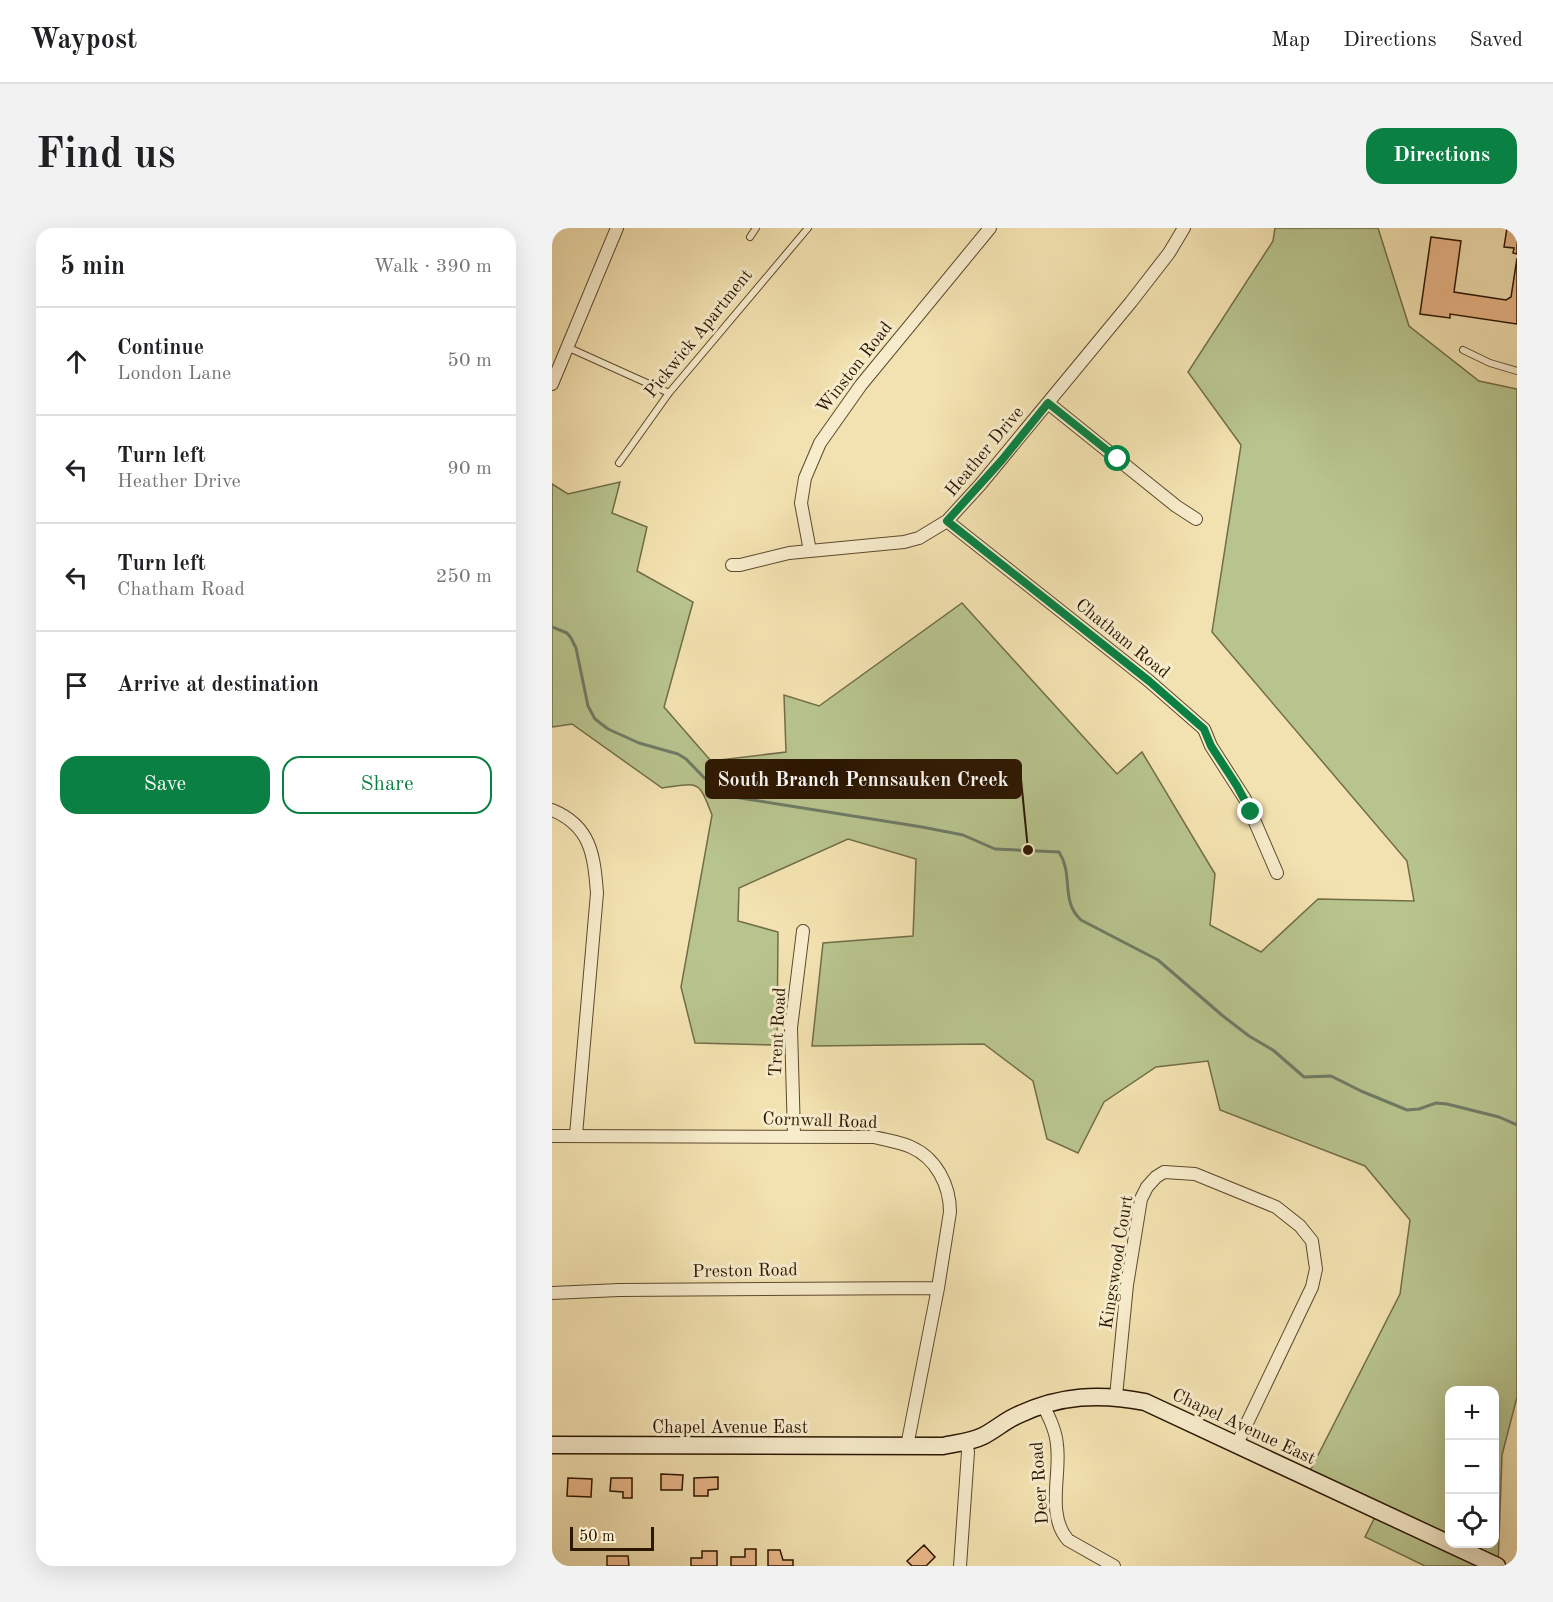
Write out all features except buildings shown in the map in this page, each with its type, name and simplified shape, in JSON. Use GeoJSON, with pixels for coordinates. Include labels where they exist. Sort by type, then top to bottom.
{"type":"FeatureCollection","features":[{"type":"Feature","properties":{"kind":"street"},"geometry":{"type":"LineString","coordinates":[[552,384],[617,228]]}},
{"type":"Feature","properties":{"kind":"street","name":"Winston Road"},"geometry":{"type":"LineString","coordinates":[[810,551],[801,503],[805,478],[820,443],[861,385],[990,228]]}},
{"type":"Feature","properties":{"kind":"street","name":"Heather Drive"},"geometry":{"type":"LineString","coordinates":[[732,565],[789,553],[904,542],[919,538],[947,521],[1002,460],[1169,253],[1184,228]]}},
{"type":"Feature","properties":{"kind":"street"},"geometry":{"type":"LineString","coordinates":[[1048,403],[1176,506],[1196,519]]}},
{"type":"Feature","properties":{"kind":"street","name":"Chatham Road"},"geometry":{"type":"LineString","coordinates":[[947,521],[1149,681],[1204,729],[1211,746],[1245,799],[1277,873]]}},
{"type":"Feature","properties":{"kind":"street"},"geometry":{"type":"LineString","coordinates":[[552,810],[569,816],[583,832],[595,867],[597,893],[576,1135]]}},
{"type":"Feature","properties":{"kind":"street","name":"Trent Road"},"geometry":{"type":"LineString","coordinates":[[794,1135],[791,1028],[803,931]]}},
{"type":"Feature","properties":{"kind":"street","name":"Cornwall Road"},"geometry":{"type":"LineString","coordinates":[[552,1136],[874,1137],[910,1146],[922,1154],[935,1166],[944,1179],[950,1202],[938,1288],[908,1446]]}},
{"type":"Feature","properties":{"kind":"street","name":"Kingswood Court"},"geometry":{"type":"LineString","coordinates":[[1116,1396],[1127,1285],[1141,1199],[1147,1187],[1164,1172],[1195,1174],[1276,1207],[1300,1226],[1312,1240],[1315,1254],[1316,1269],[1312,1287],[1237,1444]]}},
{"type":"Feature","properties":{"kind":"street","name":"Preston Road"},"geometry":{"type":"LineString","coordinates":[[552,1293],[712,1288],[938,1288]]}},
{"type":"Feature","properties":{"kind":"street","name":"Chapel Avenue East"},"geometry":{"type":"LineString","coordinates":[[552,1445],[943,1446],[983,1437],[1017,1415],[1058,1400],[1088,1396],[1116,1396],[1144,1402],[1490,1563]]}},
{"type":"Feature","properties":{"kind":"street","name":"Deer Road"},"geometry":{"type":"LineString","coordinates":[[1043,1405],[1057,1444],[1057,1517],[1062,1533],[1068,1540],[1114,1566]]}},
{"type":"Feature","properties":{"kind":"street"},"geometry":{"type":"LineString","coordinates":[[960,1566],[968,1452],[966,1442]]}},
{"type":"Feature","properties":{"kind":"lane"},"geometry":{"type":"LineString","coordinates":[[750,237],[756,228]]}},
{"type":"Feature","properties":{"kind":"lane","name":"Pickwick Apartment"},"geometry":{"type":"LineString","coordinates":[[619,463],[669,393],[808,228]]}},
{"type":"Feature","properties":{"kind":"lane"},"geometry":{"type":"LineString","coordinates":[[567,347],[669,393]]}},
{"type":"Feature","properties":{"kind":"lane"},"geometry":{"type":"LineString","coordinates":[[1463,350],[1490,363],[1517,371]]}},
{"type":"Feature","properties":{"kind":"green space"},"geometry":{"type":"Polygon","coordinates":[[[1275,228],[1378,228],[1409,326],[1479,381],[1517,389],[1517,1397],[1502,1455],[1499,1538],[1499,1386],[1445,1386],[1445,1548],[1499,1548],[1498,1566],[1425,1566],[1365,1537],[1378,1511],[1309,1473],[1400,1294],[1410,1220],[1365,1166],[1220,1110],[1208,1061],[1156,1067],[1104,1102],[1078,1153],[1047,1139],[1033,1081],[984,1044],[812,1046],[823,943],[913,936],[916,859],[848,839],[739,888],[738,921],[778,932],[777,1045],[695,1043],[681,987],[712,815],[704,795],[700,789],[691,785],[662,788],[572,724],[552,727],[552,484],[568,494],[620,482],[612,513],[647,527],[637,571],[693,602],[664,707],[711,761],[786,752],[784,695],[819,706],[962,603],[1117,774],[1142,752],[1215,874],[1210,925],[1261,952],[1318,899],[1414,901],[1407,861],[1212,632],[1241,445],[1188,372],[1273,241],[1275,228]]]}},
{"type":"Feature","properties":{"kind":"waterway"},"geometry":{"type":"LineString","coordinates":[[552,627],[567,633],[576,648],[588,706],[595,719],[608,729],[639,743],[678,754],[686,759],[721,795],[963,835],[995,849],[1059,852],[1066,870],[1071,905],[1081,920],[1158,960],[1223,1016],[1249,1036],[1273,1050],[1304,1077],[1331,1076],[1407,1110],[1419,1109],[1436,1103],[1447,1104],[1499,1117],[1517,1125]]}},
{"type":"Feature","properties":{"kind":"place","name":"South Branch Pennsauken Creek"},"geometry":{"type":"Point","coordinates":[1028,850]}},
{"type":"Feature","properties":{"kind":"route"},"geometry":{"type":"LineString","coordinates":[[1118,459],[1048,403],[1002,460],[947,521],[1149,681],[1204,729],[1211,746],[1251,812]]}}]}
